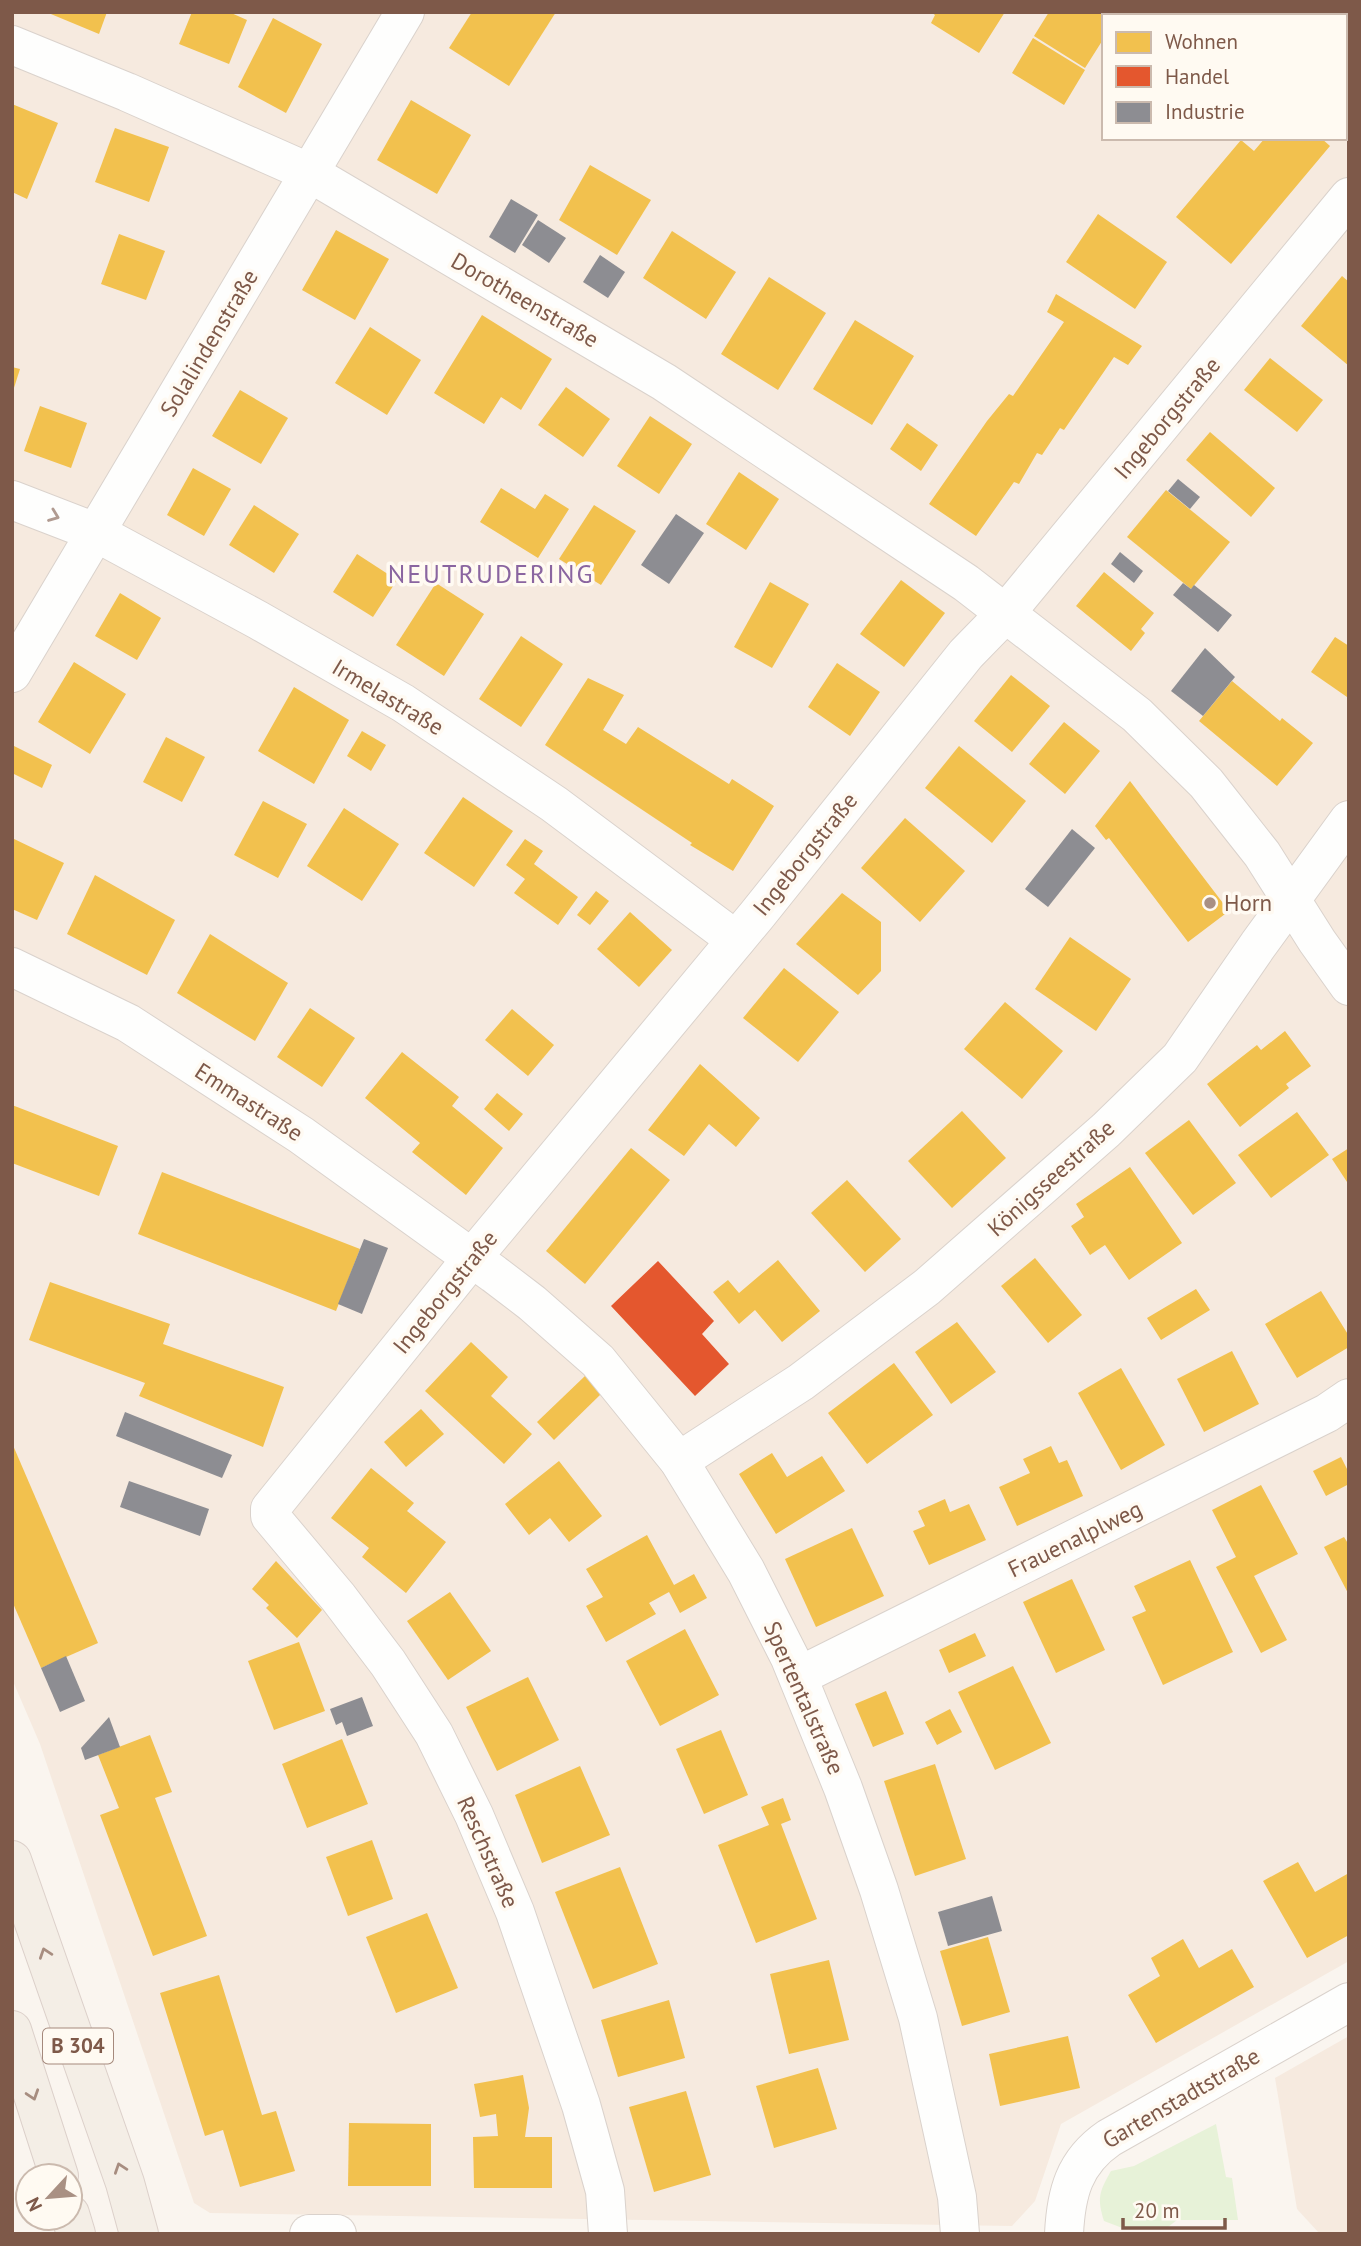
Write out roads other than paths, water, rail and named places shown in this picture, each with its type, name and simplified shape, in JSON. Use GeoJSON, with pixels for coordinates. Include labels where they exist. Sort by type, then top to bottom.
{"type":"FeatureCollection","features":[{"type":"Feature","properties":{"kind":"main road","name":"B 304"},"geometry":{"type":"LineString","coordinates":[[12,1860],[125,2183],[139,2234]]}},
{"type":"Feature","properties":{"kind":"main road","name":"B 304"},"geometry":{"type":"LineString","coordinates":[[12,2030],[54,2162]]}},
{"type":"Feature","properties":{"kind":"street","name":"Solalindenstraße"},"geometry":{"type":"LineString","coordinates":[[12,673],[405,12]]}},
{"type":"Feature","properties":{"kind":"street","name":"Dorotheenstraße"},"geometry":{"type":"LineString","coordinates":[[12,46],[127,92],[308,172],[664,382],[966,583],[1137,715],[1206,783],[1262,854],[1349,986]]}},
{"type":"Feature","properties":{"kind":"street","name":"Ingeborgstraße"},"geometry":{"type":"LineString","coordinates":[[271,1516],[270,1509],[472,1258],[736,940],[966,654],[1005,614],[1349,197]]}},
{"type":"Feature","properties":{"kind":"street","name":"Irmelastraße"},"geometry":{"type":"LineString","coordinates":[[12,500],[95,532],[258,620],[403,703],[554,804],[736,940]]}},
{"type":"Feature","properties":{"kind":"street","name":"Königsseestraße"},"geometry":{"type":"LineString","coordinates":[[679,1461],[801,1382],[927,1287],[1106,1130],[1180,1058],[1349,820]]}},
{"type":"Feature","properties":{"kind":"street","name":"Emmastraße"},"geometry":{"type":"LineString","coordinates":[[12,967],[128,1023],[301,1135],[472,1258]]}},
{"type":"Feature","properties":{"kind":"street","name":"Spertentalstraße"},"geometry":{"type":"LineString","coordinates":[[472,1258],[532,1303],[598,1361],[679,1461],[746,1570],[799,1676],[835,1764],[879,1890],[918,2018],[957,2197],[960,2234]]}},
{"type":"Feature","properties":{"kind":"street","name":"Frauenalplweg"},"geometry":{"type":"LineString","coordinates":[[799,1676],[1327,1413],[1349,1398]]}},
{"type":"Feature","properties":{"kind":"street","name":"Reschstraße"},"geometry":{"type":"LineString","coordinates":[[271,1516],[388,1663],[434,1734],[474,1815],[515,1912],[581,2105],[605,2191],[608,2234]]}},
{"type":"Feature","properties":{"kind":"street","name":"Gartenstadtstraße"},"geometry":{"type":"LineString","coordinates":[[1064,2234],[1067,2200],[1082,2162],[1094,2148],[1349,2001]]}},
{"type":"Feature","properties":{"kind":"street"},"geometry":{"type":"LineString","coordinates":[[309,2234],[337,2234]]}},
{"type":"Feature","properties":{"kind":"place","name":"Horn"},"geometry":{"type":"Point","coordinates":[1210,903]}},
{"type":"Feature","properties":{"kind":"district","name":"NEUTRUDERING"},"geometry":{"type":"Point","coordinates":[491,574]}}]}
